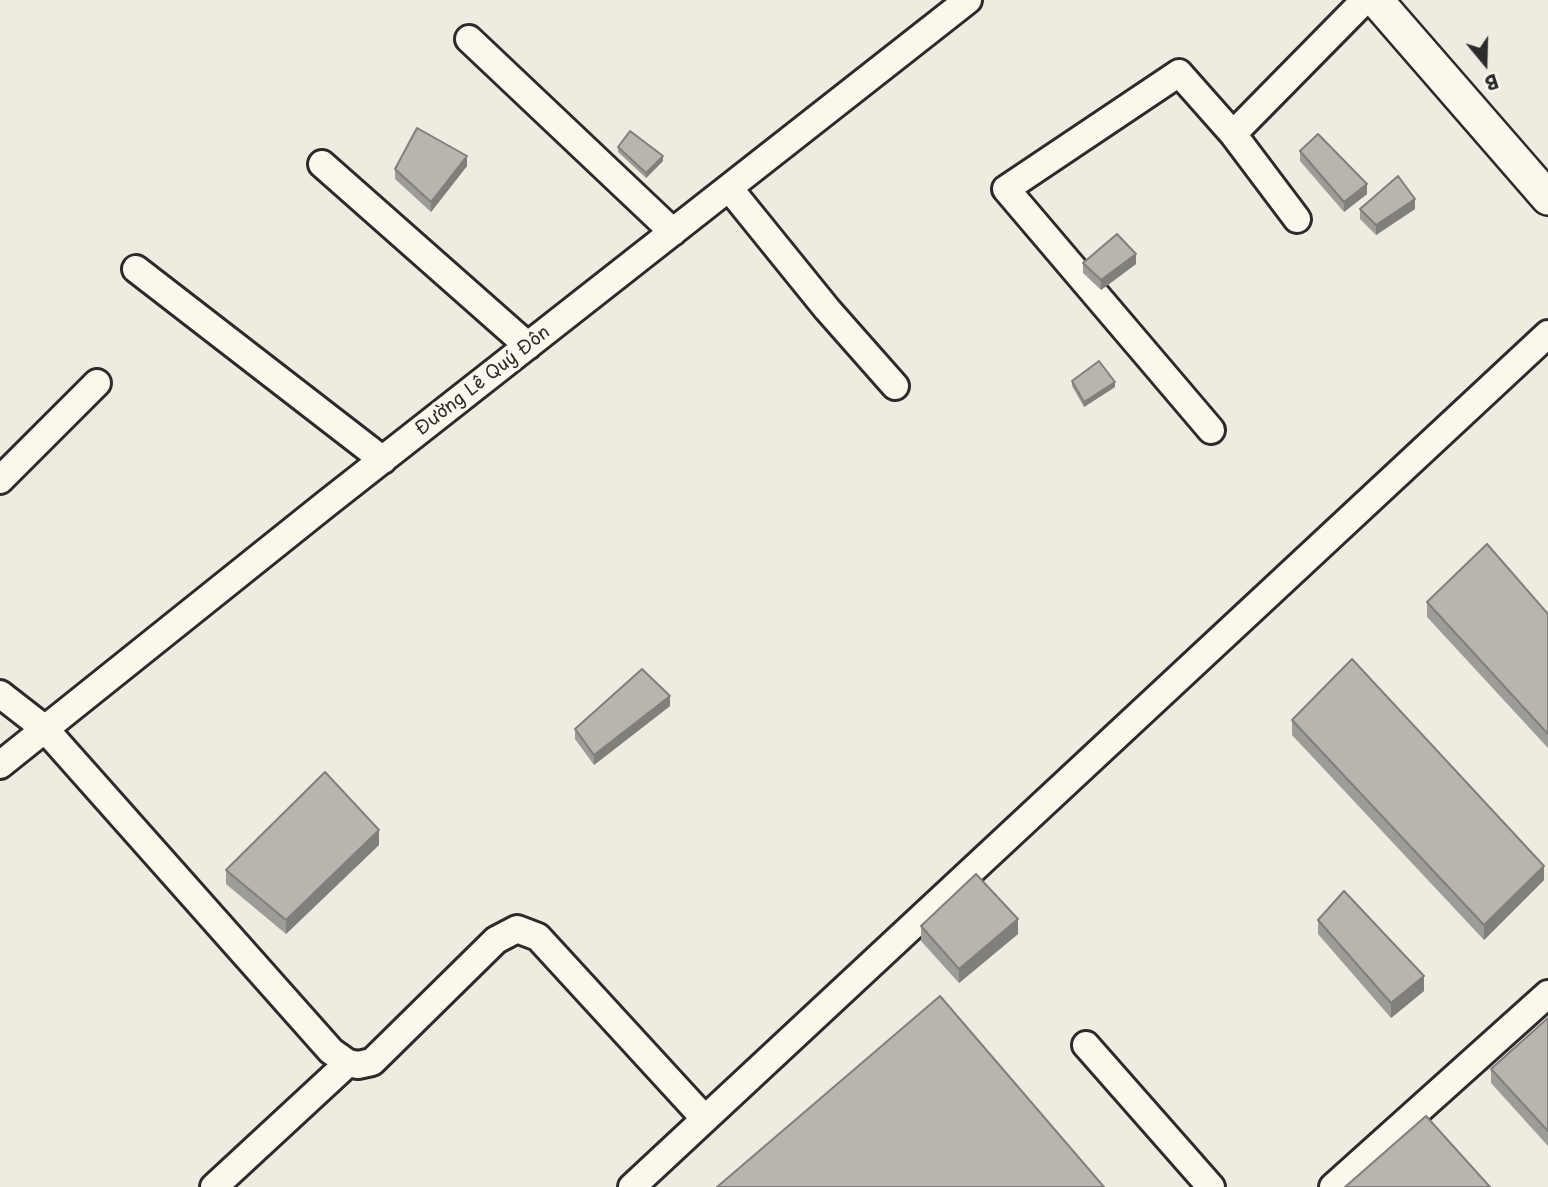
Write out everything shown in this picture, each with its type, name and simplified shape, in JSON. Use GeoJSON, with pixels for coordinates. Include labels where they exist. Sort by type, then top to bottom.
{"type":"FeatureCollection","features":[{"type":"Feature","properties":{"kind":"street","name":"Đường Lê Quý Đôn"},"geometry":{"type":"LineString","coordinates":[[0,765],[968,0]]}},
{"type":"Feature","properties":{"kind":"street"},"geometry":{"type":"LineString","coordinates":[[1233,134],[1365,0]]}},
{"type":"Feature","properties":{"kind":"street"},"geometry":{"type":"LineString","coordinates":[[1376,0],[1548,198]]}},
{"type":"Feature","properties":{"kind":"street"},"geometry":{"type":"LineString","coordinates":[[469,40],[673,232]]}},
{"type":"Feature","properties":{"kind":"street"},"geometry":{"type":"LineString","coordinates":[[1211,430],[1006,189],[1179,73],[1233,134],[1297,219]]}},
{"type":"Feature","properties":{"kind":"street"},"geometry":{"type":"LineString","coordinates":[[322,164],[528,346]]}},
{"type":"Feature","properties":{"kind":"street"},"geometry":{"type":"LineString","coordinates":[[729,188],[827,309],[895,386]]}},
{"type":"Feature","properties":{"kind":"street"},"geometry":{"type":"LineString","coordinates":[[136,269],[383,460]]}},
{"type":"Feature","properties":{"kind":"street"},"geometry":{"type":"LineString","coordinates":[[632,1187],[1548,334]]}},
{"type":"Feature","properties":{"kind":"street"},"geometry":{"type":"LineString","coordinates":[[0,480],[97,383]]}},
{"type":"Feature","properties":{"kind":"street"},"geometry":{"type":"LineString","coordinates":[[0,694],[45,729],[331,1051],[348,1063],[358,1065],[372,1062],[496,940],[517,929],[538,937],[705,1119]]}},
{"type":"Feature","properties":{"kind":"street"},"geometry":{"type":"LineString","coordinates":[[1334,1187],[1548,994]]}},
{"type":"Feature","properties":{"kind":"street"},"geometry":{"type":"LineString","coordinates":[[1086,1045],[1211,1187]]}},
{"type":"Feature","properties":{"kind":"street"},"geometry":{"type":"LineString","coordinates":[[214,1187],[348,1063]]}},
{"type":"Feature","properties":{"kind":"building"},"geometry":{"type":"Polygon","coordinates":[[[417,128],[467,156],[431,202],[395,169],[417,128]]]}},
{"type":"Feature","properties":{"kind":"building"},"geometry":{"type":"Polygon","coordinates":[[[630,131],[663,156],[646,173],[618,147],[630,131]]]}},
{"type":"Feature","properties":{"kind":"building"},"geometry":{"type":"Polygon","coordinates":[[[1318,134],[1367,184],[1344,202],[1300,151],[1318,134]]]}},
{"type":"Feature","properties":{"kind":"building"},"geometry":{"type":"Polygon","coordinates":[[[1398,176],[1415,199],[1376,225],[1360,209],[1398,176]]]}},
{"type":"Feature","properties":{"kind":"building"},"geometry":{"type":"Polygon","coordinates":[[[1117,234],[1136,254],[1101,280],[1083,263],[1117,234]]]}},
{"type":"Feature","properties":{"kind":"building"},"geometry":{"type":"Polygon","coordinates":[[[1099,361],[1115,382],[1084,402],[1072,381],[1099,361]]]}},
{"type":"Feature","properties":{"kind":"building"},"geometry":{"type":"Polygon","coordinates":[[[1487,544],[1548,614],[1548,734],[1427,602],[1487,544]]]}},
{"type":"Feature","properties":{"kind":"building"},"geometry":{"type":"Polygon","coordinates":[[[1352,659],[1544,866],[1484,925],[1292,720],[1352,659]]]}},
{"type":"Feature","properties":{"kind":"building"},"geometry":{"type":"Polygon","coordinates":[[[642,669],[670,696],[594,755],[575,729],[642,669]]]}},
{"type":"Feature","properties":{"kind":"building"},"geometry":{"type":"Polygon","coordinates":[[[325,772],[379,830],[286,920],[226,870],[325,772]]]}},
{"type":"Feature","properties":{"kind":"building"},"geometry":{"type":"Polygon","coordinates":[[[976,874],[1018,919],[959,969],[921,926],[976,874]]]}},
{"type":"Feature","properties":{"kind":"building"},"geometry":{"type":"Polygon","coordinates":[[[1344,891],[1424,976],[1391,1003],[1318,920],[1344,891]]]}},
{"type":"Feature","properties":{"kind":"building"},"geometry":{"type":"Polygon","coordinates":[[[940,996],[1104,1187],[717,1187],[940,996]]]}},
{"type":"Feature","properties":{"kind":"building"},"geometry":{"type":"Polygon","coordinates":[[[1548,1018],[1548,1131],[1491,1069],[1548,1018]]]}},
{"type":"Feature","properties":{"kind":"building"},"geometry":{"type":"Polygon","coordinates":[[[1426,1116],[1490,1187],[1345,1187],[1426,1116]]]}}]}
